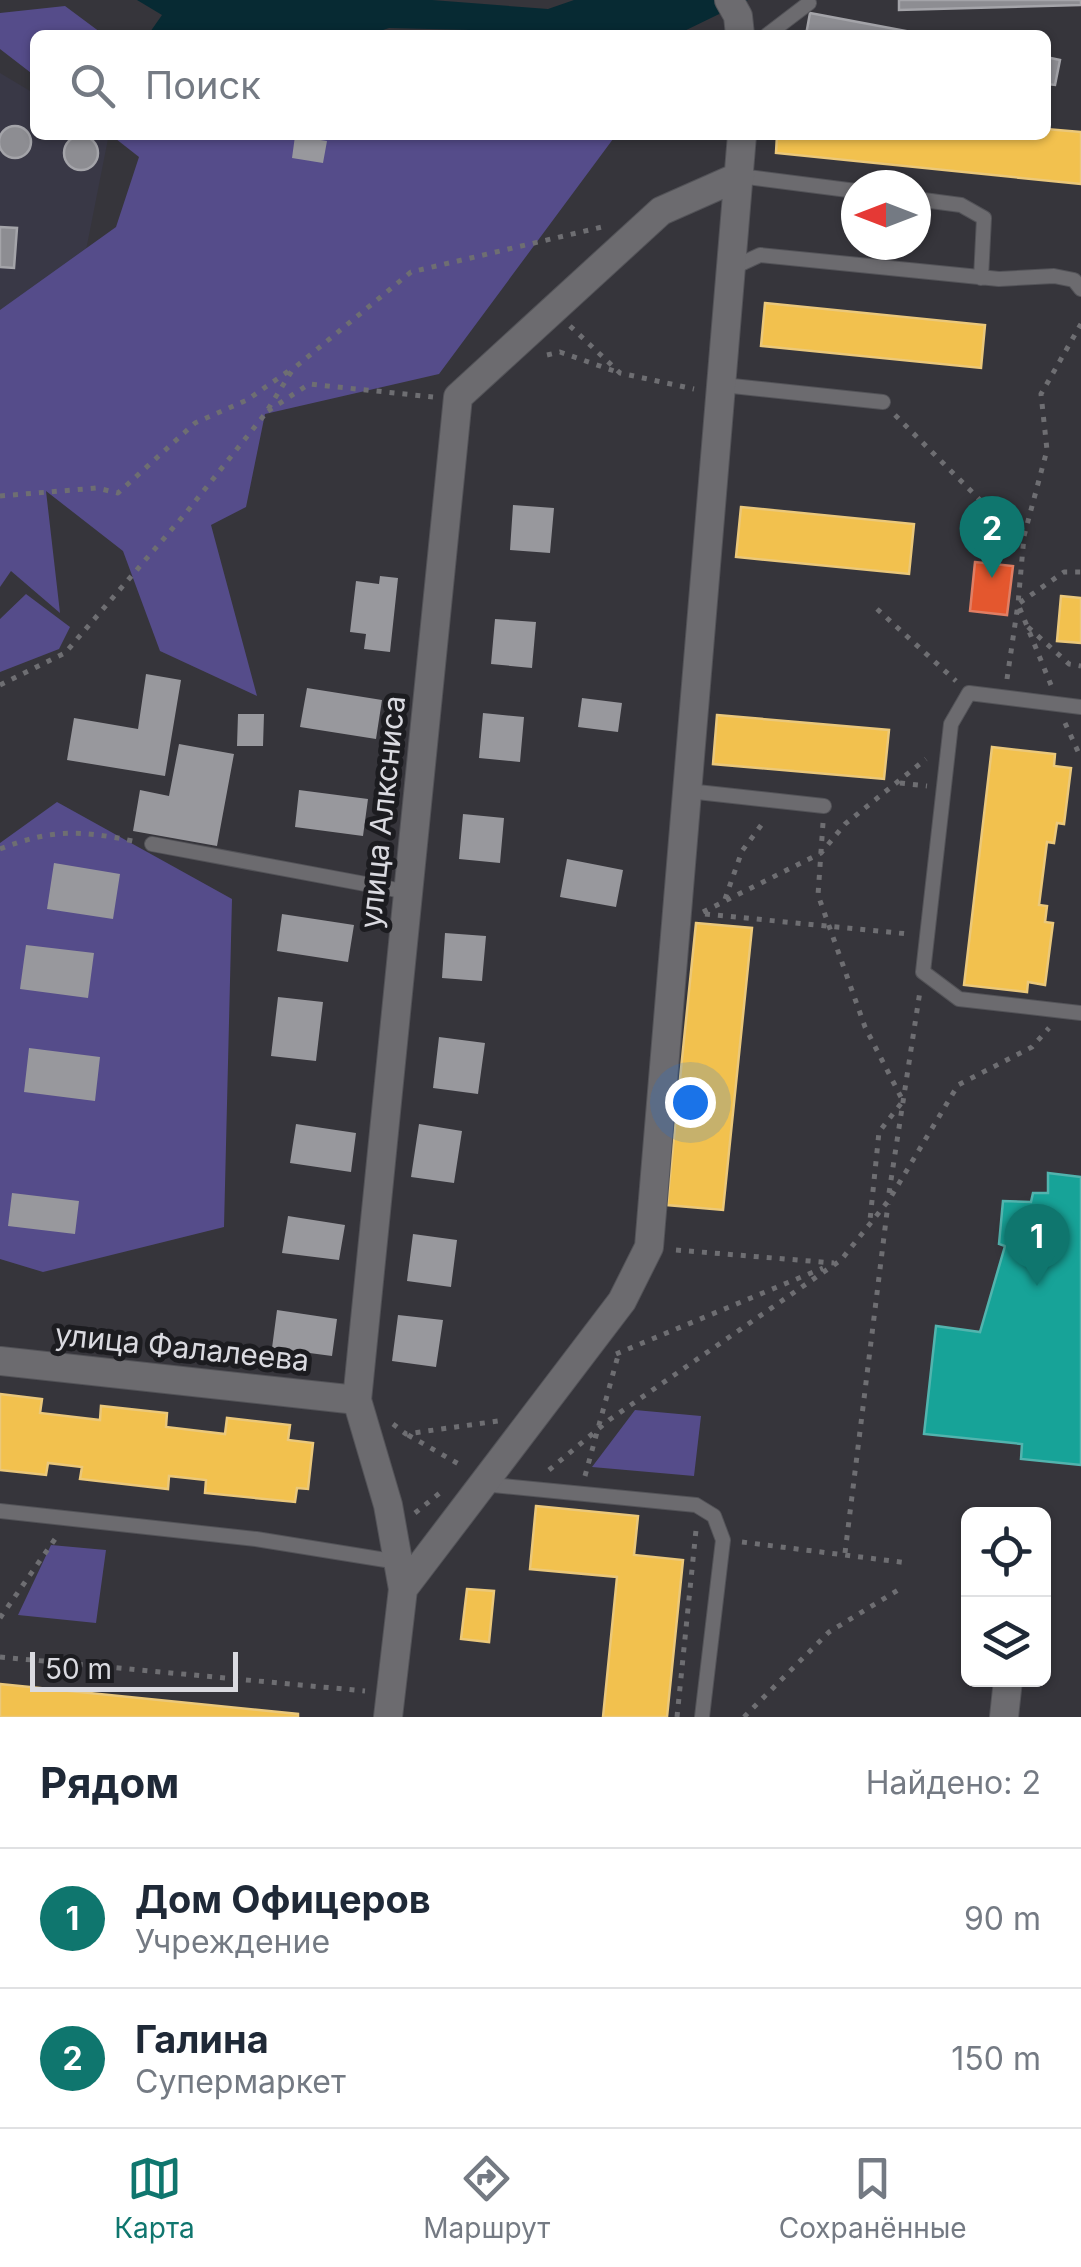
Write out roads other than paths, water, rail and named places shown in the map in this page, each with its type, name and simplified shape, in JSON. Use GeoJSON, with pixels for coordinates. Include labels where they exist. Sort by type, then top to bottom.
{"type":"FeatureCollection","features":[{"type":"Feature","properties":{"kind":"street"},"geometry":{"type":"LineString","coordinates":[[400,1575],[475,1477],[534,1417],[622,1300],[649,1247],[689,913],[688,791],[742,140]]}},
{"type":"Feature","properties":{"kind":"street","name":"улица Алксниса"},"geometry":{"type":"LineString","coordinates":[[390,1705],[400,1575],[388,1505],[357,1400],[458,398],[661,211],[740,176]]}},
{"type":"Feature","properties":{"kind":"street","name":"улица Фалалеева"},"geometry":{"type":"LineString","coordinates":[[0,1361],[357,1400]]}},
{"type":"Feature","properties":{"kind":"street"},"geometry":{"type":"LineString","coordinates":[[1004,1717],[1007,1687]]}},
{"type":"Feature","properties":{"kind":"lane"},"geometry":{"type":"LineString","coordinates":[[774,30],[809,3]]}},
{"type":"Feature","properties":{"kind":"lane"},"geometry":{"type":"LineString","coordinates":[[740,176],[841,189]]}},
{"type":"Feature","properties":{"kind":"lane"},"geometry":{"type":"LineString","coordinates":[[931,201],[961,205],[984,218],[981,278]]}},
{"type":"Feature","properties":{"kind":"lane"},"geometry":{"type":"LineString","coordinates":[[732,268],[760,255],[981,278],[1054,276],[1074,280],[1081,289]]}},
{"type":"Feature","properties":{"kind":"lane"},"geometry":{"type":"LineString","coordinates":[[722,390],[882,402]]}},
{"type":"Feature","properties":{"kind":"lane"},"geometry":{"type":"LineString","coordinates":[[1081,707],[969,693],[951,724],[922,972],[959,999],[1081,1013]]}},
{"type":"Feature","properties":{"kind":"lane"},"geometry":{"type":"LineString","coordinates":[[688,791],[824,806]]}},
{"type":"Feature","properties":{"kind":"lane"},"geometry":{"type":"LineString","coordinates":[[152,844],[408,892]]}},
{"type":"Feature","properties":{"kind":"lane"},"geometry":{"type":"LineString","coordinates":[[475,1477],[528,1488],[696,1505],[714,1516],[722,1540],[702,1717]]}},
{"type":"Feature","properties":{"kind":"lane"},"geometry":{"type":"LineString","coordinates":[[0,1511],[256,1540],[400,1575]]}},
{"type":"Feature","properties":{"kind":"place","name":"Галина"},"geometry":{"type":"Point","coordinates":[992,578]}},
{"type":"Feature","properties":{"kind":"place","name":"Дом Офицеров"},"geometry":{"type":"Point","coordinates":[1037,1286]}}]}
